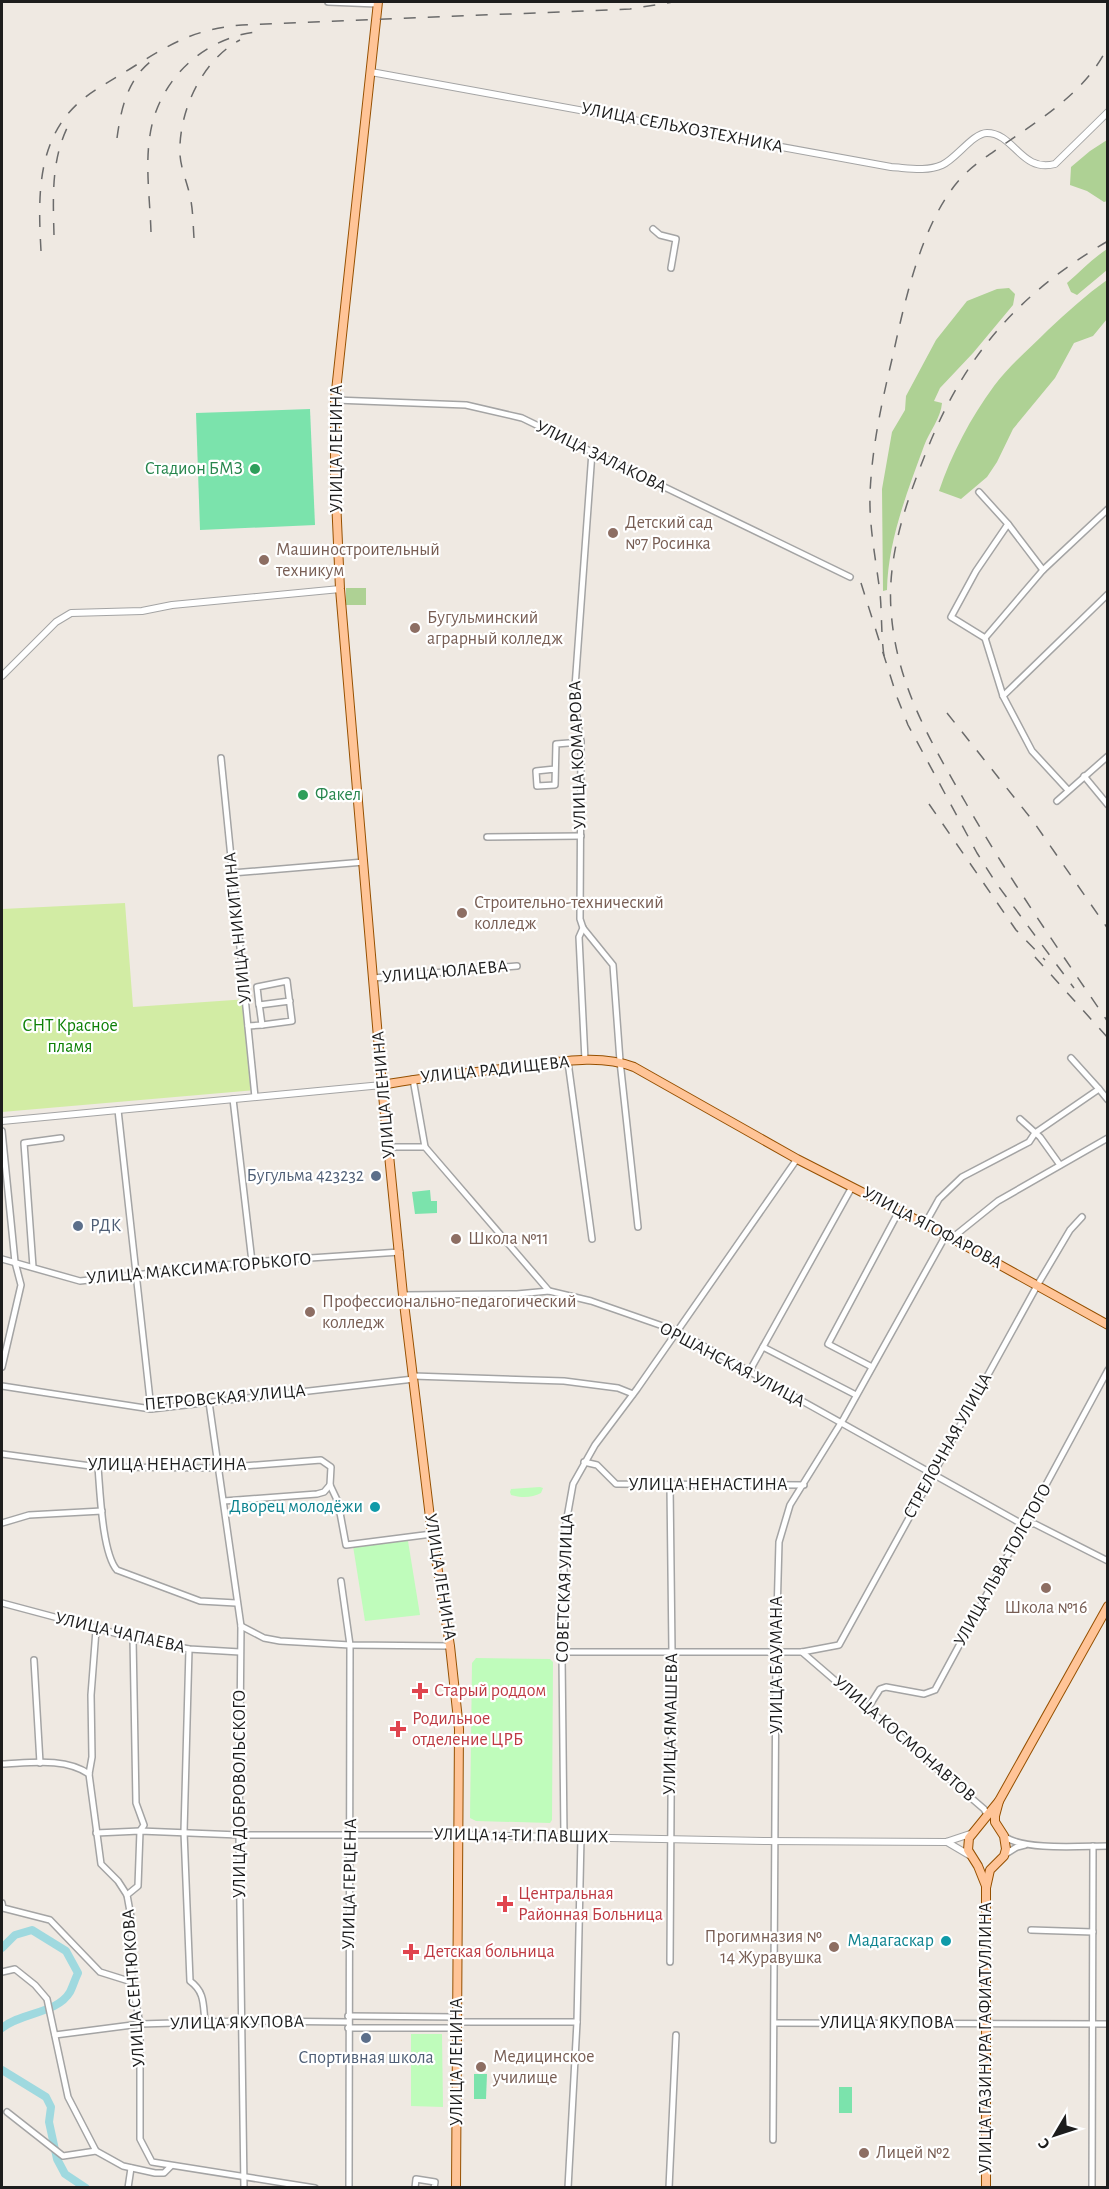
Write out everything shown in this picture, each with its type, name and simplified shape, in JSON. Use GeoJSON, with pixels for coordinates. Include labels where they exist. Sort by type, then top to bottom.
{"type":"FeatureCollection","features":[{"type":"Feature","properties":{"kind":"main road","name":"УЛИЦА ЛЕНИНА"},"geometry":{"type":"LineString","coordinates":[[377,3],[335,400],[334,455],[340,589],[388,1147],[403,1295],[432,1534],[450,1646],[459,1729],[456,2187]]}},
{"type":"Feature","properties":{"kind":"main road","name":"УЛИЦА РАДИЩЕВА"},"geometry":{"type":"LineString","coordinates":[[382,1085],[413,1079],[585,1060],[620,1061],[755,1136]]}},
{"type":"Feature","properties":{"kind":"main road","name":"УЛИЦА ЯГОФАРОВА"},"geometry":{"type":"LineString","coordinates":[[755,1136],[949,1236],[1038,1284],[1107,1325]]}},
{"type":"Feature","properties":{"kind":"main road"},"geometry":{"type":"LineString","coordinates":[[986,1888],[968,1844],[975,1831],[999,1801],[1107,1606]]}},
{"type":"Feature","properties":{"kind":"main road"},"geometry":{"type":"LineString","coordinates":[[986,1888],[990,1870],[1001,1859],[1006,1849],[1002,1834],[995,1822],[999,1801]]}},
{"type":"Feature","properties":{"kind":"main road"},"geometry":{"type":"LineString","coordinates":[[975,1831],[989,1826],[1002,1834]]}},
{"type":"Feature","properties":{"kind":"main road"},"geometry":{"type":"LineString","coordinates":[[972,1857],[985,1865],[1001,1859]]}},
{"type":"Feature","properties":{"kind":"main road","name":"УЛИЦА ГАЗИНУРА ГАФИАТУЛЛИНА"},"geometry":{"type":"LineString","coordinates":[[986,1888],[987,2187]]}},
{"type":"Feature","properties":{"kind":"street"},"geometry":{"type":"LineString","coordinates":[[328,2],[377,3]]}},
{"type":"Feature","properties":{"kind":"street","name":"УЛИЦА СЕЛЬХОЗТЕХНИКА"},"geometry":{"type":"LineString","coordinates":[[371,72],[891,167],[919,169],[942,165],[982,133],[998,135],[1021,156],[1036,164],[1046,166],[1055,164],[1107,112]]}},
{"type":"Feature","properties":{"kind":"street"},"geometry":{"type":"LineString","coordinates":[[652,229],[660,235],[676,239],[671,268]]}},
{"type":"Feature","properties":{"kind":"street","name":"УЛИЦА ЗАЛАКОВА"},"geometry":{"type":"LineString","coordinates":[[335,400],[466,405],[522,418],[850,577]]}},
{"type":"Feature","properties":{"kind":"street","name":"УЛИЦА КОМАРОВА"},"geometry":{"type":"LineString","coordinates":[[585,1060],[579,937],[583,928],[580,919],[581,742],[574,701],[592,452]]}},
{"type":"Feature","properties":{"kind":"street"},"geometry":{"type":"LineString","coordinates":[[979,492],[1008,524],[1043,570]]}},
{"type":"Feature","properties":{"kind":"street"},"geometry":{"type":"LineString","coordinates":[[985,638],[1043,570],[1107,509]]}},
{"type":"Feature","properties":{"kind":"street"},"geometry":{"type":"LineString","coordinates":[[1008,524],[976,571],[951,617],[985,638],[1003,696],[1032,751],[1068,790]]}},
{"type":"Feature","properties":{"kind":"street"},"geometry":{"type":"LineString","coordinates":[[2,676],[56,622],[71,613],[142,611],[172,604],[340,589]]}},
{"type":"Feature","properties":{"kind":"street"},"geometry":{"type":"LineString","coordinates":[[1003,696],[1107,594]]}},
{"type":"Feature","properties":{"kind":"street"},"geometry":{"type":"LineString","coordinates":[[555,769],[536,771],[537,786],[555,785],[556,744],[581,742]]}},
{"type":"Feature","properties":{"kind":"street"},"geometry":{"type":"LineString","coordinates":[[1057,801],[1107,756]]}},
{"type":"Feature","properties":{"kind":"street","name":"УЛИЦА НИКИТИНА"},"geometry":{"type":"LineString","coordinates":[[221,758],[255,1097]]}},
{"type":"Feature","properties":{"kind":"street"},"geometry":{"type":"LineString","coordinates":[[1084,776],[1107,805]]}},
{"type":"Feature","properties":{"kind":"street"},"geometry":{"type":"LineString","coordinates":[[487,837],[581,836]]}},
{"type":"Feature","properties":{"kind":"street"},"geometry":{"type":"LineString","coordinates":[[231,873],[364,862]]}},
{"type":"Feature","properties":{"kind":"street"},"geometry":{"type":"LineString","coordinates":[[583,928],[613,965],[620,1061],[638,1227]]}},
{"type":"Feature","properties":{"kind":"street","name":"УЛИЦА ЮЛАЕВА"},"geometry":{"type":"LineString","coordinates":[[373,978],[517,966]]}},
{"type":"Feature","properties":{"kind":"street"},"geometry":{"type":"LineString","coordinates":[[244,988],[287,981],[290,1001],[292,1021],[248,1026]]}},
{"type":"Feature","properties":{"kind":"street"},"geometry":{"type":"LineString","coordinates":[[257,987],[262,1025]]}},
{"type":"Feature","properties":{"kind":"street"},"geometry":{"type":"LineString","coordinates":[[259,1005],[290,1001]]}},
{"type":"Feature","properties":{"kind":"street"},"geometry":{"type":"LineString","coordinates":[[1071,1058],[1107,1100]]}},
{"type":"Feature","properties":{"kind":"street"},"geometry":{"type":"LineString","coordinates":[[568,1062],[592,1239]]}},
{"type":"Feature","properties":{"kind":"street"},"geometry":{"type":"LineString","coordinates":[[413,1079],[425,1147],[549,1291]]}},
{"type":"Feature","properties":{"kind":"street","name":"УЛИЦА РАДИЩЕВА"},"geometry":{"type":"LineString","coordinates":[[2,1121],[382,1085]]}},
{"type":"Feature","properties":{"kind":"street"},"geometry":{"type":"LineString","coordinates":[[925,1224],[939,1199],[962,1177],[1029,1142],[1035,1134],[1099,1089]]}},
{"type":"Feature","properties":{"kind":"street"},"geometry":{"type":"LineString","coordinates":[[233,1099],[252,1262]]}},
{"type":"Feature","properties":{"kind":"street"},"geometry":{"type":"LineString","coordinates":[[118,1110],[151,1409]]}},
{"type":"Feature","properties":{"kind":"street"},"geometry":{"type":"LineString","coordinates":[[1020,1119],[1060,1165]]}},
{"type":"Feature","properties":{"kind":"street"},"geometry":{"type":"LineString","coordinates":[[2,1131],[15,1262],[21,1285],[2,1367]]}},
{"type":"Feature","properties":{"kind":"street"},"geometry":{"type":"LineString","coordinates":[[33,1267],[24,1143],[61,1138]]}},
{"type":"Feature","properties":{"kind":"street"},"geometry":{"type":"LineString","coordinates":[[949,1236],[998,1201],[1107,1138]]}},
{"type":"Feature","properties":{"kind":"street"},"geometry":{"type":"LineString","coordinates":[[388,1147],[425,1147]]}},
{"type":"Feature","properties":{"kind":"street","name":"СОВЕТСКАЯ УЛИЦА"},"geometry":{"type":"LineString","coordinates":[[564,1836],[562,1652],[565,1529],[573,1484],[584,1462],[797,1159]]}},
{"type":"Feature","properties":{"kind":"street"},"geometry":{"type":"LineString","coordinates":[[749,1372],[852,1186]]}},
{"type":"Feature","properties":{"kind":"street"},"geometry":{"type":"LineString","coordinates":[[872,1367],[828,1344],[899,1211]]}},
{"type":"Feature","properties":{"kind":"street","name":"СТРЕЛОЧНАЯ УЛИЦА"},"geometry":{"type":"LineString","coordinates":[[802,1652],[839,1645],[1038,1284],[1070,1230],[1082,1217]]}},
{"type":"Feature","properties":{"kind":"street","name":"УЛИЦА БАУМАНА"},"geometry":{"type":"LineString","coordinates":[[773,2140],[776,1651],[779,1542],[790,1506],[949,1236]]}},
{"type":"Feature","properties":{"kind":"street","name":"УЛИЦА МАКСИМА ГОРЬКОГО"},"geometry":{"type":"LineString","coordinates":[[2,1258],[80,1281],[252,1262],[400,1252]]}},
{"type":"Feature","properties":{"kind":"street","name":"ОРШАНСКАЯ УЛИЦА"},"geometry":{"type":"LineString","coordinates":[[403,1295],[517,1294],[549,1291],[591,1301],[676,1331],[1015,1520],[1035,1524],[1107,1561]]}},
{"type":"Feature","properties":{"kind":"street"},"geometry":{"type":"LineString","coordinates":[[763,1347],[856,1395]]}},
{"type":"Feature","properties":{"kind":"street","name":"УЛИЦА ЛЬВА ТОЛСТОГО"},"geometry":{"type":"LineString","coordinates":[[868,1708],[880,1689],[886,1687],[924,1694],[935,1690],[1107,1370]]}},
{"type":"Feature","properties":{"kind":"street","name":"ПЕТРОВСКАЯ УЛИЦА"},"geometry":{"type":"LineString","coordinates":[[2,1386],[151,1409],[413,1378],[564,1381],[618,1388],[633,1394]]}},
{"type":"Feature","properties":{"kind":"street","name":"УЛИЦА ДОБРОВОЛЬСКОГО"},"geometry":{"type":"LineString","coordinates":[[209,1402],[241,1626],[239,1835],[244,2187]]}},
{"type":"Feature","properties":{"kind":"street","name":"УЛИЦА НЕНАСТИНА"},"geometry":{"type":"LineString","coordinates":[[2,1454],[98,1467],[218,1468],[321,1460],[331,1467],[330,1485]]}},
{"type":"Feature","properties":{"kind":"street","name":"УЛИЦА НЕНАСТИНА"},"geometry":{"type":"LineString","coordinates":[[584,1462],[597,1465],[616,1484],[804,1485]]}},
{"type":"Feature","properties":{"kind":"street"},"geometry":{"type":"LineString","coordinates":[[98,1467],[102,1511],[111,1561],[117,1570],[201,1601],[236,1603]]}},
{"type":"Feature","properties":{"kind":"street"},"geometry":{"type":"LineString","coordinates":[[224,1501],[317,1494],[324,1492],[330,1485],[338,1502],[346,1545],[432,1534]]}},
{"type":"Feature","properties":{"kind":"street","name":"УЛИЦА ЯМАШЕВА"},"geometry":{"type":"LineString","coordinates":[[670,1485],[672,1651],[670,1962]]}},
{"type":"Feature","properties":{"kind":"street"},"geometry":{"type":"LineString","coordinates":[[2,1523],[29,1515],[102,1511]]}},
{"type":"Feature","properties":{"kind":"street","name":"УЛИЦА ГЕРЦЕНА"},"geometry":{"type":"LineString","coordinates":[[341,1581],[350,1645],[349,2187]]}},
{"type":"Feature","properties":{"kind":"street","name":"УЛИЦА ЧАПАЕВА"},"geometry":{"type":"LineString","coordinates":[[2,1604],[133,1638],[189,1649],[240,1652]]}},
{"type":"Feature","properties":{"kind":"street"},"geometry":{"type":"LineString","coordinates":[[241,1626],[264,1638],[280,1641],[350,1645],[450,1646]]}},
{"type":"Feature","properties":{"kind":"street"},"geometry":{"type":"LineString","coordinates":[[96,1630],[91,1695],[92,1757],[88,1774],[101,1863],[118,1881],[127,1896]]}},
{"type":"Feature","properties":{"kind":"street","name":"УЛИЦА СЕНТЮКОВА"},"geometry":{"type":"LineString","coordinates":[[133,1638],[136,1803],[144,1825],[140,1831],[138,1886],[127,1896],[131,1917],[132,1982],[140,2024],[140,2139],[152,2162],[171,2166]]}},
{"type":"Feature","properties":{"kind":"street"},"geometry":{"type":"LineString","coordinates":[[189,1649],[184,1832],[190,1981],[198,1987],[202,1997],[205,2022]]}},
{"type":"Feature","properties":{"kind":"street"},"geometry":{"type":"LineString","coordinates":[[562,1652],[802,1652]]}},
{"type":"Feature","properties":{"kind":"street","name":"УЛИЦА КОСМОНАВТОВ"},"geometry":{"type":"LineString","coordinates":[[802,1652],[984,1809],[1002,1834]]}},
{"type":"Feature","properties":{"kind":"street"},"geometry":{"type":"LineString","coordinates":[[34,1660],[40,1763]]}},
{"type":"Feature","properties":{"kind":"street"},"geometry":{"type":"LineString","coordinates":[[2,1764],[70,1765],[88,1774]]}},
{"type":"Feature","properties":{"kind":"street","name":"УЛИЦА 14-ТИ ПАВШИХ"},"geometry":{"type":"LineString","coordinates":[[96,1833],[140,1831],[239,1835],[564,1836],[946,1842]]}},
{"type":"Feature","properties":{"kind":"street"},"geometry":{"type":"LineString","coordinates":[[946,1842],[965,1838],[975,1831]]}},
{"type":"Feature","properties":{"kind":"street"},"geometry":{"type":"LineString","coordinates":[[1002,1834],[1009,1840],[1027,1845]]}},
{"type":"Feature","properties":{"kind":"street"},"geometry":{"type":"LineString","coordinates":[[568,2187],[577,2022],[581,1837]]}},
{"type":"Feature","properties":{"kind":"street"},"geometry":{"type":"LineString","coordinates":[[946,1842],[972,1857]]}},
{"type":"Feature","properties":{"kind":"street"},"geometry":{"type":"LineString","coordinates":[[1001,1859],[1017,1847],[1027,1845],[1107,1846]]}},
{"type":"Feature","properties":{"kind":"street"},"geometry":{"type":"LineString","coordinates":[[1092,2187],[1093,1846]]}},
{"type":"Feature","properties":{"kind":"street"},"geometry":{"type":"LineString","coordinates":[[2,1903],[3,1908],[50,1920],[100,1972],[132,1982]]}},
{"type":"Feature","properties":{"kind":"street"},"geometry":{"type":"LineString","coordinates":[[1031,1930],[1094,1932]]}},
{"type":"Feature","properties":{"kind":"street"},"geometry":{"type":"LineString","coordinates":[[2,1972],[15,1970],[35,1985],[46,2000],[51,2013],[68,2097],[96,2151],[123,2166],[155,2173],[164,2173],[171,2166],[315,2187]]}},
{"type":"Feature","properties":{"kind":"street","name":"УЛИЦА ЯКУПОВА"},"geometry":{"type":"LineString","coordinates":[[55,2035],[140,2024],[242,2021],[348,2022]]}},
{"type":"Feature","properties":{"kind":"street"},"geometry":{"type":"LineString","coordinates":[[348,2022],[577,2022]]}},
{"type":"Feature","properties":{"kind":"street"},"geometry":{"type":"LineString","coordinates":[[348,2022],[457,2022]]}},
{"type":"Feature","properties":{"kind":"street","name":"УЛИЦА ЯКУПОВА"},"geometry":{"type":"LineString","coordinates":[[775,2023],[1107,2024]]}},
{"type":"Feature","properties":{"kind":"street"},"geometry":{"type":"LineString","coordinates":[[669,2187],[676,2035]]}},
{"type":"Feature","properties":{"kind":"street"},"geometry":{"type":"LineString","coordinates":[[7,2112],[63,2156],[96,2151]]}},
{"type":"Feature","properties":{"kind":"street"},"geometry":{"type":"LineString","coordinates":[[128,2187],[131,2168]]}},
{"type":"Feature","properties":{"kind":"street"},"geometry":{"type":"LineString","coordinates":[[415,2187],[416,2179],[435,2182],[434,2187]]}},
{"type":"Feature","properties":{"kind":"green space"},"geometry":{"type":"Polygon","coordinates":[[[1107,140],[1107,201],[1104,202],[1087,191],[1070,185],[1071,167],[1107,140]]]}},
{"type":"Feature","properties":{"kind":"green space"},"geometry":{"type":"Polygon","coordinates":[[[1107,249],[1107,270],[1077,295],[1071,292],[1067,283],[1107,249]]]}},
{"type":"Feature","properties":{"kind":"green space"},"geometry":{"type":"Polygon","coordinates":[[[1107,280],[1107,319],[1093,336],[1074,343],[1055,378],[1013,429],[987,477],[961,499],[939,491],[962,437],[977,410],[1000,379],[1062,317],[1107,280]]]}},
{"type":"Feature","properties":{"kind":"green space"},"geometry":{"type":"Polygon","coordinates":[[[1009,288],[1015,294],[1013,305],[940,388],[934,401],[942,403],[941,409],[924,446],[905,499],[891,553],[887,590],[883,591],[882,489],[892,432],[905,410],[906,396],[936,340],[967,301],[997,289],[1009,288]]]}},
{"type":"Feature","properties":{"kind":"green space","name":"Стадион БМЗ"},"geometry":{"type":"Polygon","coordinates":[[[310,409],[315,525],[200,530],[196,413],[310,409]]]}},
{"type":"Feature","properties":{"kind":"green space"},"geometry":{"type":"Polygon","coordinates":[[[346,588],[366,588],[366,605],[346,605],[346,588]]]}},
{"type":"Feature","properties":{"kind":"green space","name":"СНТ Красное пламя"},"geometry":{"type":"Polygon","coordinates":[[[125,903],[133,1007],[248,999],[256,1090],[2,1112],[2,909],[125,903]]]}},
{"type":"Feature","properties":{"kind":"green space"},"geometry":{"type":"Polygon","coordinates":[[[430,1190],[431,1201],[437,1201],[437,1213],[415,1214],[412,1192],[430,1190]]]}},
{"type":"Feature","properties":{"kind":"green space"},"geometry":{"type":"Polygon","coordinates":[[[543,1488],[541,1493],[530,1497],[511,1495],[510,1492],[511,1489],[543,1488]]]}},
{"type":"Feature","properties":{"kind":"green space"},"geometry":{"type":"Polygon","coordinates":[[[408,1541],[420,1615],[365,1621],[353,1546],[408,1541]]]}},
{"type":"Feature","properties":{"kind":"green space"},"geometry":{"type":"Polygon","coordinates":[[[476,1658],[550,1659],[553,1662],[552,1820],[550,1823],[476,1821],[470,1818],[472,1663],[476,1658]]]}},
{"type":"Feature","properties":{"kind":"green space"},"geometry":{"type":"Polygon","coordinates":[[[411,2034],[442,2034],[443,2107],[411,2106],[411,2034]]]}},
{"type":"Feature","properties":{"kind":"green space"},"geometry":{"type":"Polygon","coordinates":[[[474,2074],[487,2074],[486,2099],[474,2099],[474,2074]]]}},
{"type":"Feature","properties":{"kind":"green space"},"geometry":{"type":"Polygon","coordinates":[[[839,2087],[852,2087],[852,2113],[839,2113],[839,2087]]]}},
{"type":"Feature","properties":{"kind":"waterway"},"geometry":{"type":"LineString","coordinates":[[2,1948],[15,1935],[32,1930],[66,1951],[78,1973],[70,1992],[57,2005],[2,2028]]}},
{"type":"Feature","properties":{"kind":"waterway"},"geometry":{"type":"LineString","coordinates":[[2,2070],[46,2097],[51,2107],[49,2122],[57,2159],[65,2174],[86,2188]]}},
{"type":"Feature","properties":{"kind":"railway"},"geometry":{"type":"LineString","coordinates":[[41,251],[40,210],[43,169],[56,131],[68,114],[95,90],[185,38],[211,30],[242,25],[630,9],[673,2]]}},
{"type":"Feature","properties":{"kind":"railway"},"geometry":{"type":"LineString","coordinates":[[151,232],[149,147],[155,115],[162,97],[186,66],[201,53],[217,43],[255,32]]}},
{"type":"Feature","properties":{"kind":"railway"},"geometry":{"type":"LineString","coordinates":[[194,238],[191,201],[180,155],[183,122],[188,105],[204,74],[214,60],[240,40]]}},
{"type":"Feature","properties":{"kind":"railway"},"geometry":{"type":"LineString","coordinates":[[884,656],[880,593],[871,519],[871,476],[885,389],[917,262],[936,216],[947,196],[961,178],[981,160],[1033,124],[1076,90],[1099,62],[1108,46]]}},
{"type":"Feature","properties":{"kind":"railway"},"geometry":{"type":"LineString","coordinates":[[117,138],[126,96],[136,78],[150,62]]}},
{"type":"Feature","properties":{"kind":"railway"},"geometry":{"type":"LineString","coordinates":[[54,235],[54,178],[59,151],[69,124]]}},
{"type":"Feature","properties":{"kind":"railway"},"geometry":{"type":"LineString","coordinates":[[1108,241],[1049,281],[1023,303],[979,353],[961,381],[929,445],[907,505],[896,546],[891,589],[894,637],[900,663],[917,712],[928,735],[1000,860],[1108,1022]]}},
{"type":"Feature","properties":{"kind":"railway"},"geometry":{"type":"LineString","coordinates":[[861,583],[908,725],[977,853],[996,883],[1074,988]]}},
{"type":"Feature","properties":{"kind":"railway"},"geometry":{"type":"LineString","coordinates":[[947,713],[1033,821],[1108,929]]}},
{"type":"Feature","properties":{"kind":"railway"},"geometry":{"type":"LineString","coordinates":[[929,804],[1016,930],[1045,960]]}},
{"type":"Feature","properties":{"kind":"railway"},"geometry":{"type":"LineString","coordinates":[[1035,957],[1108,1038]]}},
{"type":"Feature","properties":{"kind":"place","name":"Стадион БМЗ"},"geometry":{"type":"Point","coordinates":[255,469]}},
{"type":"Feature","properties":{"kind":"place","name":"Детский сад №7 Росинка"},"geometry":{"type":"Point","coordinates":[613,533]}},
{"type":"Feature","properties":{"kind":"place","name":"Машиностроительный техникум"},"geometry":{"type":"Point","coordinates":[264,560]}},
{"type":"Feature","properties":{"kind":"place","name":"Бугульминский аграрный колледж"},"geometry":{"type":"Point","coordinates":[415,628]}},
{"type":"Feature","properties":{"kind":"place","name":"Факел"},"geometry":{"type":"Point","coordinates":[303,795]}},
{"type":"Feature","properties":{"kind":"place","name":"Строительно-технический колледж"},"geometry":{"type":"Point","coordinates":[462,913]}},
{"type":"Feature","properties":{"kind":"place","name":"Бугульма 423232"},"geometry":{"type":"Point","coordinates":[376,1176]}},
{"type":"Feature","properties":{"kind":"place","name":"РДК"},"geometry":{"type":"Point","coordinates":[78,1226]}},
{"type":"Feature","properties":{"kind":"place","name":"Школа №11"},"geometry":{"type":"Point","coordinates":[456,1239]}},
{"type":"Feature","properties":{"kind":"place","name":"Профессионально-педагогический колледж"},"geometry":{"type":"Point","coordinates":[310,1312]}},
{"type":"Feature","properties":{"kind":"place","name":"Дворец молодёжи"},"geometry":{"type":"Point","coordinates":[375,1507]}},
{"type":"Feature","properties":{"kind":"place","name":"Школа №16"},"geometry":{"type":"Point","coordinates":[1046,1588]}},
{"type":"Feature","properties":{"kind":"place","name":"Старый роддом"},"geometry":{"type":"Point","coordinates":[420,1691]}},
{"type":"Feature","properties":{"kind":"place","name":"Родильное отделение ЦРБ"},"geometry":{"type":"Point","coordinates":[398,1729]}},
{"type":"Feature","properties":{"kind":"place","name":"Центральная Районная Больница"},"geometry":{"type":"Point","coordinates":[505,1904]}},
{"type":"Feature","properties":{"kind":"place","name":"Мадагаскар"},"geometry":{"type":"Point","coordinates":[946,1941]}},
{"type":"Feature","properties":{"kind":"place","name":"Прогимназия № 14 Журавушка"},"geometry":{"type":"Point","coordinates":[834,1947]}},
{"type":"Feature","properties":{"kind":"place","name":"Детская больница"},"geometry":{"type":"Point","coordinates":[411,1952]}},
{"type":"Feature","properties":{"kind":"place","name":"Спортивная школа"},"geometry":{"type":"Point","coordinates":[366,2038]}},
{"type":"Feature","properties":{"kind":"place","name":"Медицинское училище"},"geometry":{"type":"Point","coordinates":[481,2067]}},
{"type":"Feature","properties":{"kind":"place","name":"Лицей №2"},"geometry":{"type":"Point","coordinates":[864,2153]}}]}
